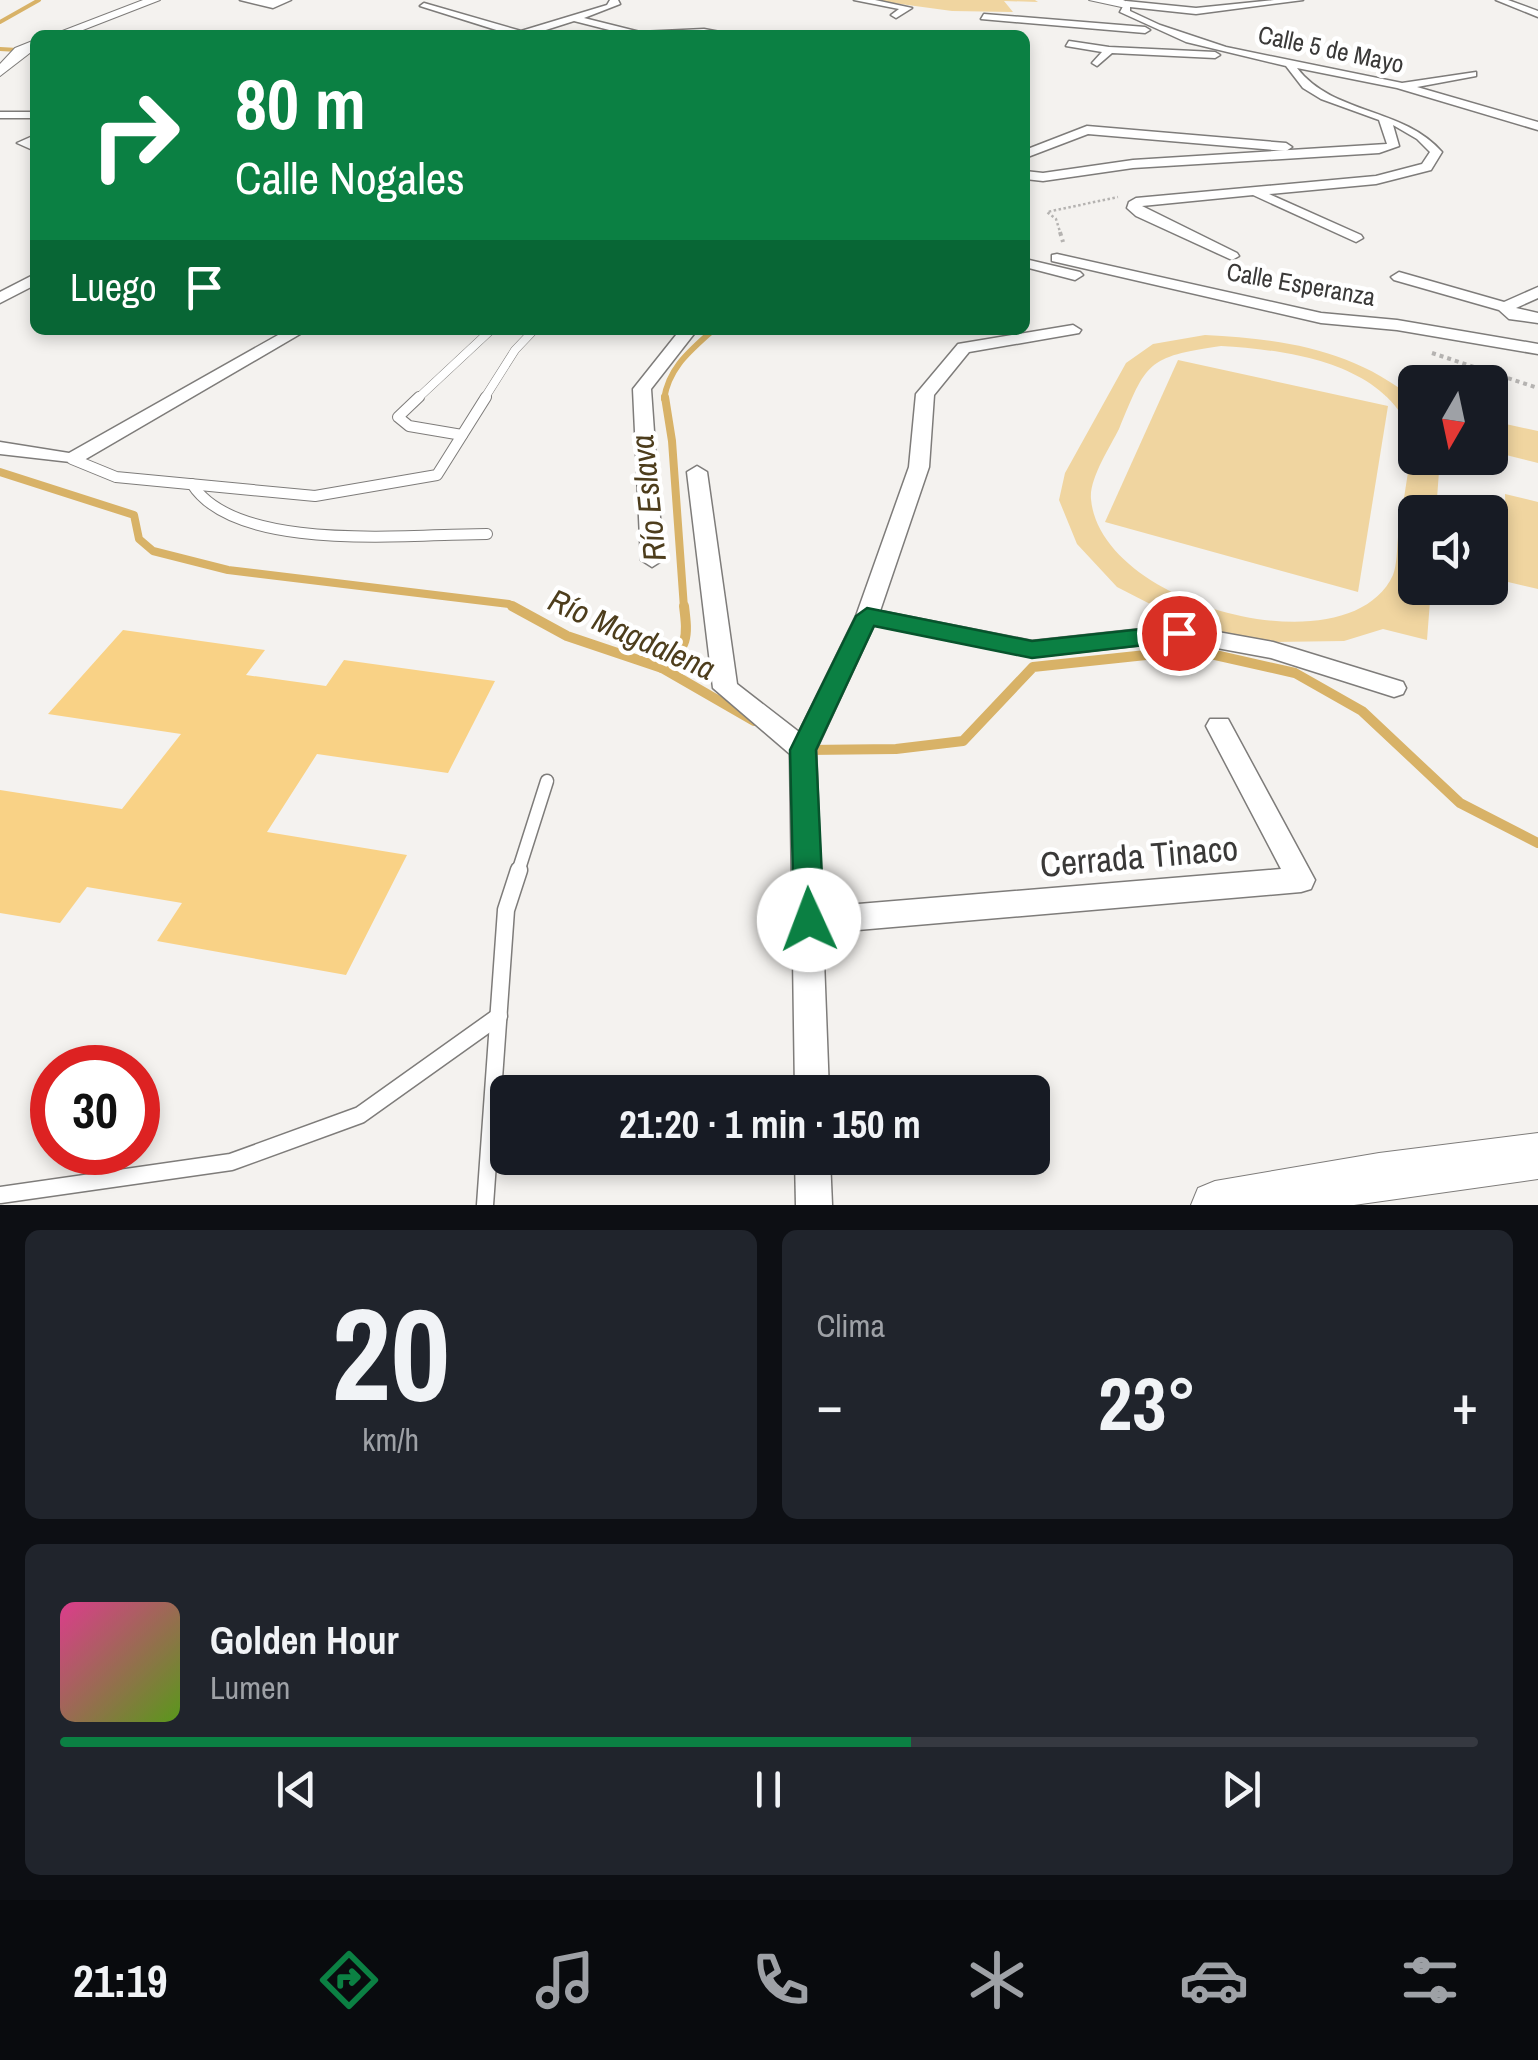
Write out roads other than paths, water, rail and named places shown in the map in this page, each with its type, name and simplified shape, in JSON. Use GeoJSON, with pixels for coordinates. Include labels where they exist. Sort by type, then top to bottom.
{"type":"FeatureCollection","features":[{"type":"Feature","properties":{"kind":"street"},"geometry":{"type":"LineString","coordinates":[[72,30],[154,0]]}},
{"type":"Feature","properties":{"kind":"street"},"geometry":{"type":"LineString","coordinates":[[244,0],[273,5],[287,0]]}},
{"type":"Feature","properties":{"kind":"street"},"geometry":{"type":"LineString","coordinates":[[536,30],[616,4],[614,0]]}},
{"type":"Feature","properties":{"kind":"street"},"geometry":{"type":"LineString","coordinates":[[858,0],[908,8],[896,15]]}},
{"type":"Feature","properties":{"kind":"street"},"geometry":{"type":"LineString","coordinates":[[1095,0],[1180,10],[1299,0]]}},
{"type":"Feature","properties":{"kind":"street"},"geometry":{"type":"LineString","coordinates":[[1500,0],[1538,14]]}},
{"type":"Feature","properties":{"kind":"street","name":"Calle 5 de Mayo"},"geometry":{"type":"LineString","coordinates":[[1122,2],[1125,12],[1138,20],[1183,37],[1402,86],[1538,126]]}},
{"type":"Feature","properties":{"kind":"street"},"geometry":{"type":"LineString","coordinates":[[424,6],[503,30]]}},
{"type":"Feature","properties":{"kind":"street"},"geometry":{"type":"LineString","coordinates":[[984,17],[1127,26],[1183,37]]}},
{"type":"Feature","properties":{"kind":"street"},"geometry":{"type":"LineString","coordinates":[[573,18],[620,30]]}},
{"type":"Feature","properties":{"kind":"street"},"geometry":{"type":"LineString","coordinates":[[1069,44],[1109,50],[1249,54]]}},
{"type":"Feature","properties":{"kind":"street"},"geometry":{"type":"LineString","coordinates":[[0,72],[28,50]]}},
{"type":"Feature","properties":{"kind":"street"},"geometry":{"type":"LineString","coordinates":[[1097,64],[1109,50]]}},
{"type":"Feature","properties":{"kind":"street"},"geometry":{"type":"LineString","coordinates":[[1232,256],[1141,213],[1134,208],[1136,202],[1376,180],[1427,167],[1436,152],[1424,136],[1311,90],[1292,71],[1291,63]]}},
{"type":"Feature","properties":{"kind":"street"},"geometry":{"type":"LineString","coordinates":[[1402,86],[1472,74]]}},
{"type":"Feature","properties":{"kind":"street"},"geometry":{"type":"LineString","coordinates":[[0,115],[30,116]]}},
{"type":"Feature","properties":{"kind":"street"},"geometry":{"type":"LineString","coordinates":[[1030,176],[1133,164],[1305,156],[1393,146],[1384,118]]}},
{"type":"Feature","properties":{"kind":"street"},"geometry":{"type":"LineString","coordinates":[[1030,152],[1078,132],[1095,130],[1280,146],[1305,156]]}},
{"type":"Feature","properties":{"kind":"street"},"geometry":{"type":"LineString","coordinates":[[1253,192],[1356,238]]}},
{"type":"Feature","properties":{"kind":"street","name":"Calle Esperanza"},"geometry":{"type":"LineString","coordinates":[[1057,258],[1320,318],[1397,325],[1538,348]]}},
{"type":"Feature","properties":{"kind":"street"},"geometry":{"type":"LineString","coordinates":[[1030,264],[1200,302]]}},
{"type":"Feature","properties":{"kind":"street","name":"Calle Esperanza"},"geometry":{"type":"LineString","coordinates":[[1399,277],[1505,308],[1515,316],[1538,318]]}},
{"type":"Feature","properties":{"kind":"street"},"geometry":{"type":"LineString","coordinates":[[0,298],[30,282]]}},
{"type":"Feature","properties":{"kind":"street"},"geometry":{"type":"LineString","coordinates":[[1505,308],[1538,292]]}},
{"type":"Feature","properties":{"kind":"street"},"geometry":{"type":"LineString","coordinates":[[812,1075],[803,750],[867,616],[919,468],[926,394],[964,348],[1073,330]]}},
{"type":"Feature","properties":{"kind":"street"},"geometry":{"type":"LineString","coordinates":[[0,448],[72,458],[290,335]]}},
{"type":"Feature","properties":{"kind":"street"},"geometry":{"type":"LineString","coordinates":[[652,560],[642,389],[686,335]]}},
{"type":"Feature","properties":{"kind":"street"},"geometry":{"type":"LineString","coordinates":[[698,472],[725,688],[803,750]]}},
{"type":"Feature","properties":{"kind":"street"},"geometry":{"type":"LineString","coordinates":[[867,616],[1032,649],[1179,633],[1273,650],[1394,688]]}},
{"type":"Feature","properties":{"kind":"street","name":"Cerrada Tinaco"},"geometry":{"type":"LineString","coordinates":[[809,920],[1301,880],[1219,726]]}},
{"type":"Feature","properties":{"kind":"street"},"geometry":{"type":"LineString","coordinates":[[1215,1205],[1379,1176],[1538,1156]]}},
{"type":"Feature","properties":{"kind":"street"},"geometry":{"type":"LineString","coordinates":[[813,1175],[814,1205]]}},
{"type":"Feature","properties":{"kind":"lane"},"geometry":{"type":"LineString","coordinates":[[462,436],[409,426],[398,417],[486,335]]}},
{"type":"Feature","properties":{"kind":"lane"},"geometry":{"type":"LineString","coordinates":[[72,458],[116,477],[315,496],[437,475],[515,350],[529,335]]}},
{"type":"Feature","properties":{"kind":"lane"},"geometry":{"type":"LineString","coordinates":[[192,484],[207,504],[248,522],[286,529],[487,534]]}},
{"type":"Feature","properties":{"kind":"lane"},"geometry":{"type":"LineString","coordinates":[[485,1205],[506,910],[548,781]]}},
{"type":"Feature","properties":{"kind":"lane"},"geometry":{"type":"LineString","coordinates":[[0,1195],[231,1162],[360,1115],[500,1016]]}},
{"type":"Feature","properties":{"kind":"waterway","name":"Río Eslava"},"geometry":{"type":"LineString","coordinates":[[0,22],[39,0]]}},
{"type":"Feature","properties":{"kind":"waterway","name":"Río Eslava"},"geometry":{"type":"LineString","coordinates":[[0,49],[30,51]]}},
{"type":"Feature","properties":{"kind":"waterway","name":"Río Eslava"},"geometry":{"type":"LineString","coordinates":[[664,399],[676,369],[708,335]]}},
{"type":"Feature","properties":{"kind":"waterway","name":"Río Eslava"},"geometry":{"type":"LineString","coordinates":[[665,397],[672,441],[684,608]]}},
{"type":"Feature","properties":{"kind":"waterway","name":"Río Magdalena"},"geometry":{"type":"LineString","coordinates":[[0,472],[134,515],[139,539],[153,551],[228,570],[509,604],[516,608]]}},
{"type":"Feature","properties":{"kind":"waterway","name":"Río Magdalena"},"geometry":{"type":"LineString","coordinates":[[512,606],[567,636],[662,668]]}},
{"type":"Feature","properties":{"kind":"waterway","name":"Río Eslava"},"geometry":{"type":"LineString","coordinates":[[662,668],[684,641],[684,606]]}},
{"type":"Feature","properties":{"kind":"waterway","name":"Río Magdalena"},"geometry":{"type":"LineString","coordinates":[[807,750],[896,749],[963,741],[1033,667],[1193,650],[1295,673],[1362,711],[1460,803],[1538,843]]}},
{"type":"Feature","properties":{"kind":"waterway","name":"Río Magdalena"},"geometry":{"type":"LineString","coordinates":[[662,668],[754,721]]}}]}
